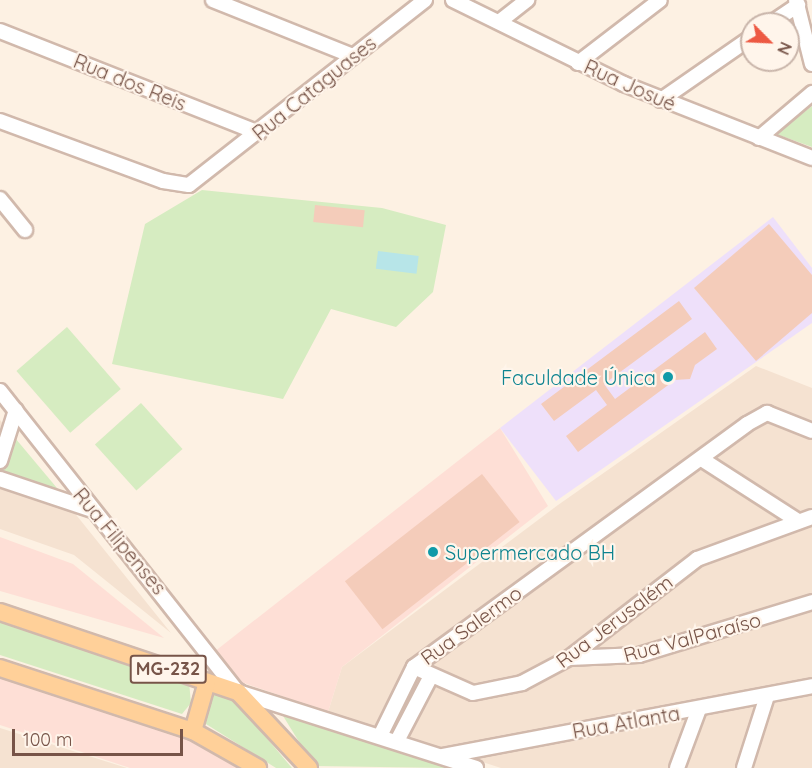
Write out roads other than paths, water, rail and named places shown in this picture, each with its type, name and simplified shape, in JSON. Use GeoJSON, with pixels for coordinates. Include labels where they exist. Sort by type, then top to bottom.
{"type":"FeatureCollection","features":[{"type":"Feature","properties":{"kind":"main road","name":"MG-232"},"geometry":{"type":"LineString","coordinates":[[0,612],[238,693],[309,768]]}},
{"type":"Feature","properties":{"kind":"main road","name":"MG-232"},"geometry":{"type":"LineString","coordinates":[[0,668],[193,731],[258,768]]}},
{"type":"Feature","properties":{"kind":"main road"},"geometry":{"type":"LineString","coordinates":[[193,731],[196,705],[207,682]]}},
{"type":"Feature","properties":{"kind":"street"},"geometry":{"type":"LineString","coordinates":[[213,0],[353,56]]}},
{"type":"Feature","properties":{"kind":"street","name":"Rua Cataguases"},"geometry":{"type":"LineString","coordinates":[[0,121],[163,182],[182,186],[203,177],[425,0]]}},
{"type":"Feature","properties":{"kind":"street","name":"Rua Josué"},"geometry":{"type":"LineString","coordinates":[[453,0],[578,63],[661,100],[812,158]]}},
{"type":"Feature","properties":{"kind":"street"},"geometry":{"type":"LineString","coordinates":[[499,22],[527,0]]}},
{"type":"Feature","properties":{"kind":"street"},"geometry":{"type":"LineString","coordinates":[[578,63],[660,0]]}},
{"type":"Feature","properties":{"kind":"street"},"geometry":{"type":"LineString","coordinates":[[797,3],[812,64]]}},
{"type":"Feature","properties":{"kind":"street","name":"Rua dos Reis"},"geometry":{"type":"LineString","coordinates":[[0,31],[259,133]]}},
{"type":"Feature","properties":{"kind":"street"},"geometry":{"type":"LineString","coordinates":[[661,100],[740,45]]}},
{"type":"Feature","properties":{"kind":"street"},"geometry":{"type":"LineString","coordinates":[[759,138],[812,93]]}},
{"type":"Feature","properties":{"kind":"street"},"geometry":{"type":"LineString","coordinates":[[0,199],[25,230]]}},
{"type":"Feature","properties":{"kind":"street","name":"Rua Filipenses"},"geometry":{"type":"LineString","coordinates":[[0,391],[238,693]]}},
{"type":"Feature","properties":{"kind":"street"},"geometry":{"type":"LineString","coordinates":[[0,461],[16,410]]}},
{"type":"Feature","properties":{"kind":"street","name":"Rua Salermo"},"geometry":{"type":"LineString","coordinates":[[380,736],[414,667],[767,413],[812,431]]}},
{"type":"Feature","properties":{"kind":"street"},"geometry":{"type":"LineString","coordinates":[[703,460],[805,519]]}},
{"type":"Feature","properties":{"kind":"street"},"geometry":{"type":"LineString","coordinates":[[0,479],[92,510]]}},
{"type":"Feature","properties":{"kind":"street","name":"Rua Jerusalém"},"geometry":{"type":"LineString","coordinates":[[414,667],[473,693],[494,692],[570,658],[697,559],[805,519]]}},
{"type":"Feature","properties":{"kind":"street","name":"Rua ValParaíso"},"geometry":{"type":"LineString","coordinates":[[570,658],[639,655],[812,602]]}},
{"type":"Feature","properties":{"kind":"street","name":"Rua Salermo"},"geometry":{"type":"LineString","coordinates":[[397,741],[430,676]]}},
{"type":"Feature","properties":{"kind":"street","name":"Rua Atlanta"},"geometry":{"type":"LineString","coordinates":[[441,757],[812,686]]}},
{"type":"Feature","properties":{"kind":"street"},"geometry":{"type":"LineString","coordinates":[[238,693],[397,741],[468,767]]}},
{"type":"Feature","properties":{"kind":"street"},"geometry":{"type":"LineString","coordinates":[[744,768],[767,696]]}},
{"type":"Feature","properties":{"kind":"street"},"geometry":{"type":"LineString","coordinates":[[677,768],[699,709]]}},
{"type":"Feature","properties":{"kind":"water"},"geometry":{"type":"Polygon","coordinates":[[[378,251],[419,256],[417,274],[376,269],[378,251]]]}},
{"type":"Feature","properties":{"kind":"place","name":"Faculdade Única"},"geometry":{"type":"Point","coordinates":[668,377]}},
{"type":"Feature","properties":{"kind":"place","name":"Supermercado BH"},"geometry":{"type":"Point","coordinates":[433,552]}}]}
